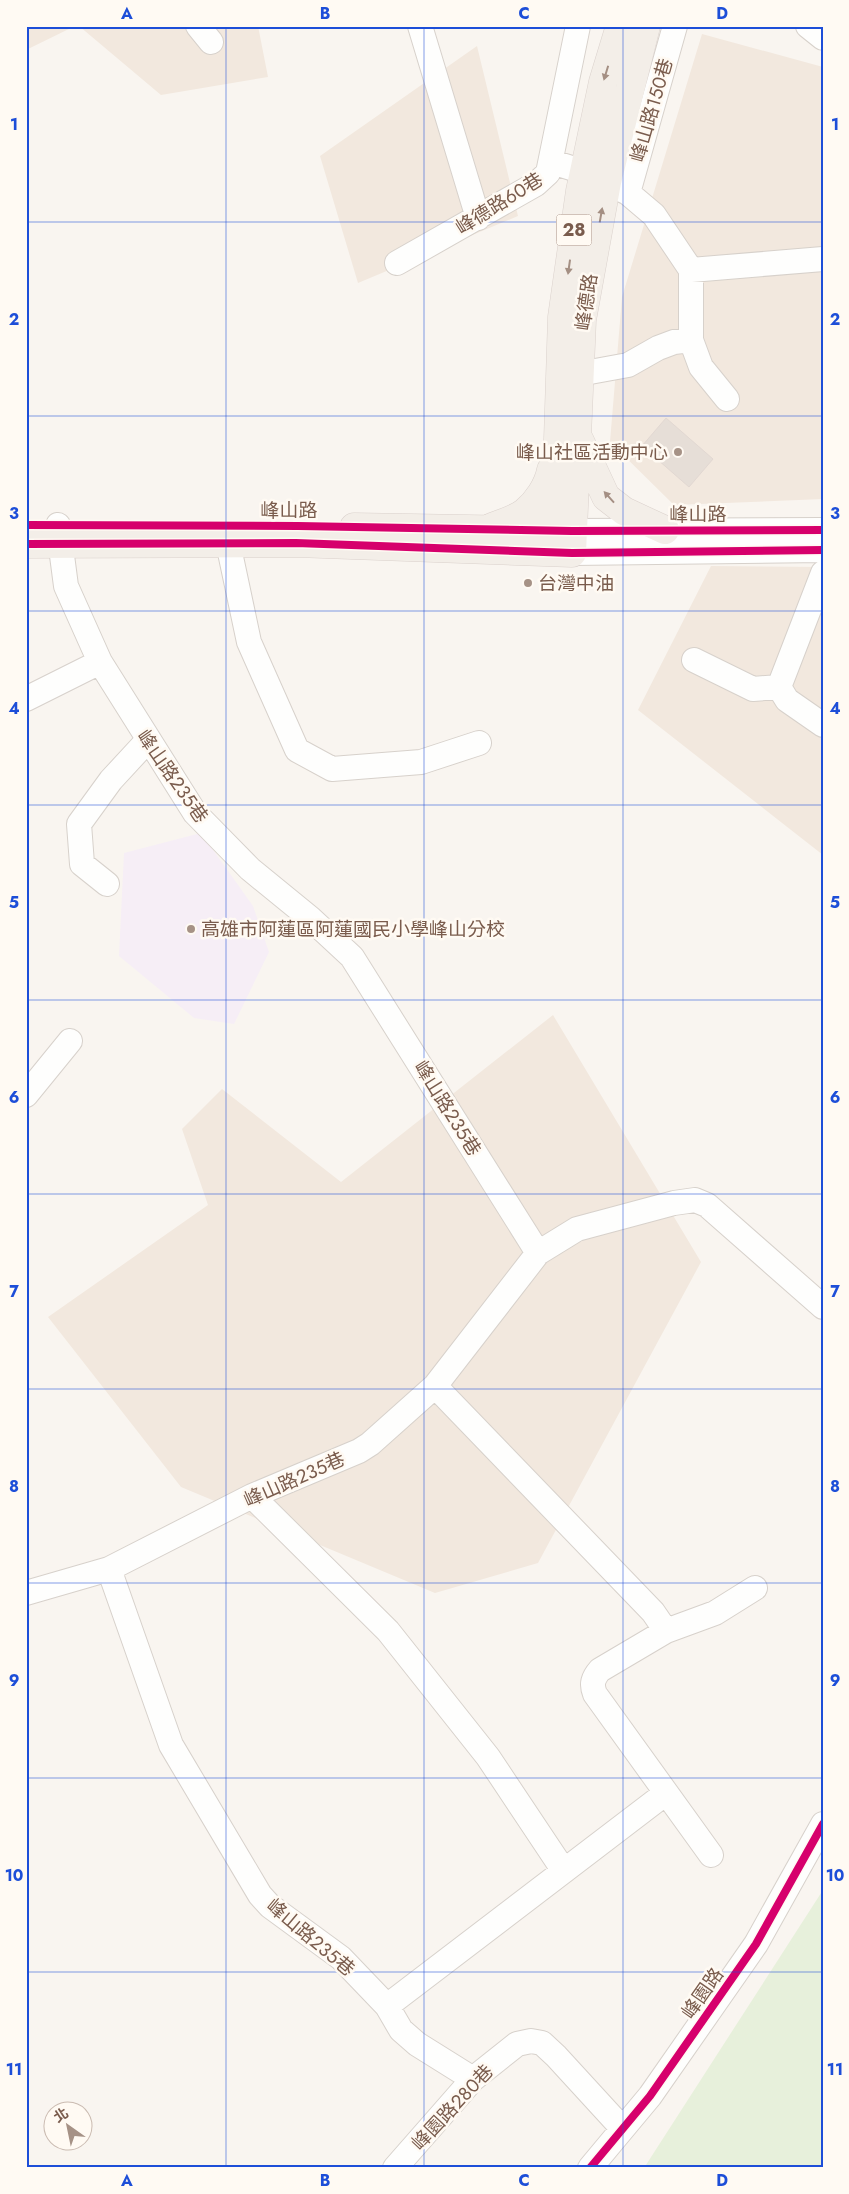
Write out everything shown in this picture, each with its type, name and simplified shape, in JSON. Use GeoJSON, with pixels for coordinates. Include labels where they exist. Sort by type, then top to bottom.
{"type":"FeatureCollection","features":[{"type":"Feature","properties":{"kind":"main road","name":"峰德路"},"geometry":{"type":"LineString","coordinates":[[561,542],[568,438],[579,374],[582,320],[606,182],[603,82],[620,26]]}},
{"type":"Feature","properties":{"kind":"main road","name":"峰德路"},"geometry":{"type":"LineString","coordinates":[[568,438],[562,317],[606,182],[646,26]]}},
{"type":"Feature","properties":{"kind":"main road"},"geometry":{"type":"LineString","coordinates":[[488,529],[524,513],[538,498],[549,480],[568,438]]}},
{"type":"Feature","properties":{"kind":"main road"},"geometry":{"type":"LineString","coordinates":[[568,438],[606,497],[624,511],[665,530]]}},
{"type":"Feature","properties":{"kind":"main road","name":"峰山路"},"geometry":{"type":"LineString","coordinates":[[26,525],[58,534],[228,543],[561,542]]}},
{"type":"Feature","properties":{"kind":"main road","name":"峰山路"},"geometry":{"type":"LineString","coordinates":[[26,544],[58,534],[488,529],[561,542]]}},
{"type":"Feature","properties":{"kind":"street"},"geometry":{"type":"LineString","coordinates":[[420,26],[478,218]]}},
{"type":"Feature","properties":{"kind":"street","name":"峰德路60巷"},"geometry":{"type":"LineString","coordinates":[[397,263],[536,184],[548,173],[552,162],[578,26]]}},
{"type":"Feature","properties":{"kind":"street","name":"峰山路150巷"},"geometry":{"type":"LineString","coordinates":[[606,182],[675,26]]}},
{"type":"Feature","properties":{"kind":"street"},"geometry":{"type":"LineString","coordinates":[[808,26],[823,38]]}},
{"type":"Feature","properties":{"kind":"street"},"geometry":{"type":"LineString","coordinates":[[552,162],[606,182],[654,215],[691,270],[691,340],[702,367],[728,399]]}},
{"type":"Feature","properties":{"kind":"street"},"geometry":{"type":"LineString","coordinates":[[691,270],[823,259]]}},
{"type":"Feature","properties":{"kind":"street"},"geometry":{"type":"LineString","coordinates":[[579,374],[628,365],[658,348],[674,342],[691,340]]}},
{"type":"Feature","properties":{"kind":"street","name":"峰山路"},"geometry":{"type":"LineString","coordinates":[[561,542],[665,530],[823,530]]}},
{"type":"Feature","properties":{"kind":"street","name":"峰山路235巷"},"geometry":{"type":"LineString","coordinates":[[26,1593],[109,1569],[252,1496],[359,1451],[370,1444],[435,1386],[538,1253],[352,957],[310,918],[250,870],[195,813],[100,662],[66,586],[58,534]]}},
{"type":"Feature","properties":{"kind":"street","name":"峰山路"},"geometry":{"type":"LineString","coordinates":[[561,542],[823,550]]}},
{"type":"Feature","properties":{"kind":"street"},"geometry":{"type":"LineString","coordinates":[[228,543],[248,642],[297,750],[332,768],[421,762],[479,743]]}},
{"type":"Feature","properties":{"kind":"street"},"geometry":{"type":"LineString","coordinates":[[779,687],[823,573]]}},
{"type":"Feature","properties":{"kind":"street"},"geometry":{"type":"LineString","coordinates":[[694,660],[753,689],[779,687]]}},
{"type":"Feature","properties":{"kind":"street"},"geometry":{"type":"LineString","coordinates":[[26,699],[100,662]]}},
{"type":"Feature","properties":{"kind":"street"},"geometry":{"type":"LineString","coordinates":[[779,687],[787,700],[823,725]]}},
{"type":"Feature","properties":{"kind":"street"},"geometry":{"type":"LineString","coordinates":[[107,884],[82,864],[79,824],[111,780],[148,740]]}},
{"type":"Feature","properties":{"kind":"street"},"geometry":{"type":"LineString","coordinates":[[26,1095],[70,1041]]}},
{"type":"Feature","properties":{"kind":"street"},"geometry":{"type":"LineString","coordinates":[[538,1253],[577,1229],[674,1203],[695,1200],[707,1205],[823,1307]]}},
{"type":"Feature","properties":{"kind":"street"},"geometry":{"type":"LineString","coordinates":[[435,1386],[653,1612],[666,1631]]}},
{"type":"Feature","properties":{"kind":"street"},"geometry":{"type":"LineString","coordinates":[[252,1496],[388,1631],[488,1757],[564,1871]]}},
{"type":"Feature","properties":{"kind":"street","name":"峰山路235巷"},"geometry":{"type":"LineString","coordinates":[[109,1569],[171,1745],[260,1895],[270,1906],[341,1958],[387,2006],[401,2030],[417,2044],[473,2078]]}},
{"type":"Feature","properties":{"kind":"street"},"geometry":{"type":"LineString","coordinates":[[710,1855],[595,1694],[592,1686],[594,1677],[600,1670],[666,1631],[715,1613],[755,1588]]}},
{"type":"Feature","properties":{"kind":"street"},"geometry":{"type":"LineString","coordinates":[[387,2006],[666,1793]]}},
{"type":"Feature","properties":{"kind":"street","name":"峰園路"},"geometry":{"type":"LineString","coordinates":[[590,2168],[650,2096],[756,1944],[823,1824]]}},
{"type":"Feature","properties":{"kind":"street","name":"峰園路280巷"},"geometry":{"type":"LineString","coordinates":[[396,2168],[473,2078],[517,2044],[531,2041],[542,2043],[556,2056],[622,2128]]}},
{"type":"Feature","properties":{"kind":"shaded area"},"geometry":{"type":"Polygon","coordinates":[[[26,26],[75,26],[26,50],[26,26]]]}},
{"type":"Feature","properties":{"kind":"shaded area"},"geometry":{"type":"Polygon","coordinates":[[[79,26],[258,26],[268,77],[161,95],[79,26]]]}},
{"type":"Feature","properties":{"kind":"shaded area"},"geometry":{"type":"Polygon","coordinates":[[[702,34],[823,67],[823,499],[674,505],[610,442],[622,297],[702,34]]]}},
{"type":"Feature","properties":{"kind":"shaded area"},"geometry":{"type":"Polygon","coordinates":[[[477,46],[518,216],[358,283],[320,156],[477,46]]]}},
{"type":"Feature","properties":{"kind":"shaded area"},"geometry":{"type":"Polygon","coordinates":[[[711,566],[823,567],[823,855],[638,710],[711,566]]]}},
{"type":"Feature","properties":{"kind":"shaded area","name":"高雄市阿蓮區阿蓮國民小學峰山分校"},"geometry":{"type":"Polygon","coordinates":[[[201,833],[253,906],[269,952],[234,1024],[194,1018],[119,956],[124,853],[201,833]]]}},
{"type":"Feature","properties":{"kind":"shaded area"},"geometry":{"type":"Polygon","coordinates":[[[553,1015],[701,1262],[538,1563],[435,1593],[181,1487],[48,1317],[208,1205],[182,1129],[222,1089],[341,1182],[553,1015]]]}},
{"type":"Feature","properties":{"kind":"green space"},"geometry":{"type":"Polygon","coordinates":[[[823,1890],[823,2168],[644,2168],[823,1890]]]}},
{"type":"Feature","properties":{"kind":"building","name":"峰山社區活動中心"},"geometry":{"type":"Polygon","coordinates":[[[666,418],[713,459],[689,487],[642,446],[666,418]]]}},
{"type":"Feature","properties":{"kind":"cycle path"},"geometry":{"type":"LineString","coordinates":[[26,525],[298,526],[572,531],[823,530]]}},
{"type":"Feature","properties":{"kind":"cycle path"},"geometry":{"type":"LineString","coordinates":[[26,544],[296,543],[572,553],[823,550]]}},
{"type":"Feature","properties":{"kind":"cycle path"},"geometry":{"type":"LineString","coordinates":[[590,2168],[650,2096],[756,1944],[823,1824]]}},
{"type":"Feature","properties":{"kind":"place","name":"峰山社區活動中心"},"geometry":{"type":"Point","coordinates":[678,452]}},
{"type":"Feature","properties":{"kind":"place","name":"台灣中油"},"geometry":{"type":"Point","coordinates":[528,583]}},
{"type":"Feature","properties":{"kind":"place","name":"高雄市阿蓮區阿蓮國民小學峰山分校"},"geometry":{"type":"Point","coordinates":[191,929]}}]}
